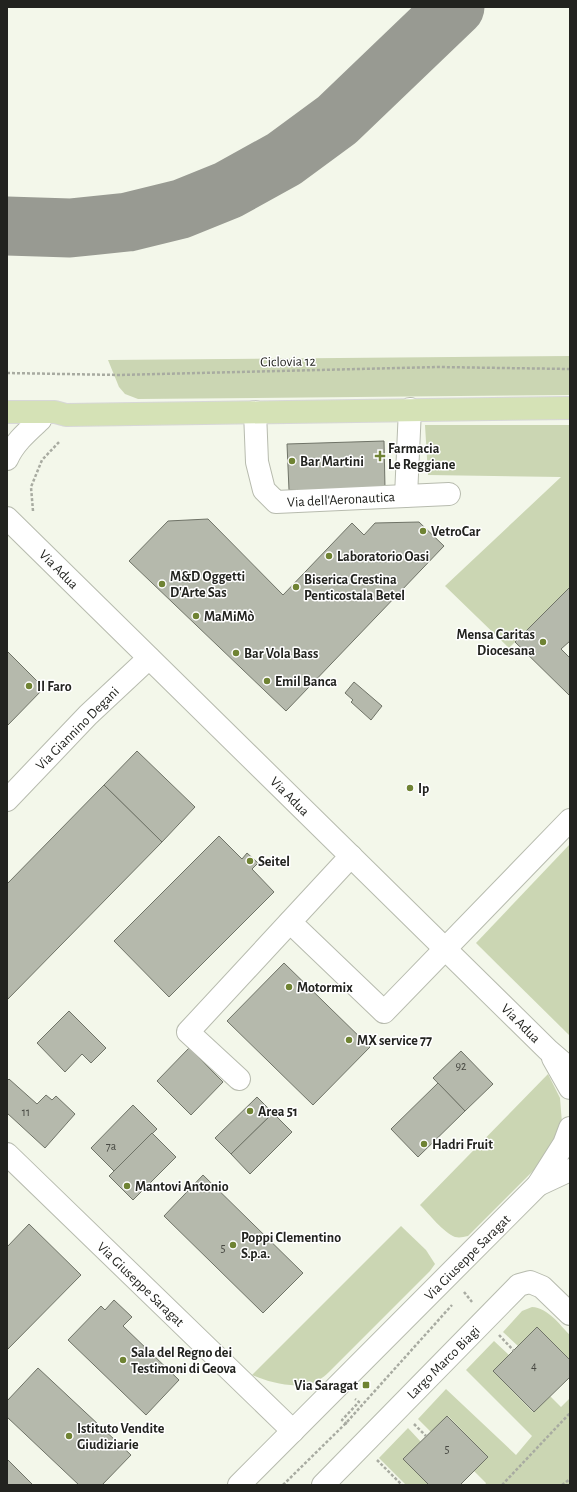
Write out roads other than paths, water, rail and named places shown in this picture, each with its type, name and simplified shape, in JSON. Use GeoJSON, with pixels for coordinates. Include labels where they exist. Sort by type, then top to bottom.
{"type":"FeatureCollection","features":[{"type":"Feature","properties":{"kind":"main road"},"geometry":{"type":"LineString","coordinates":[[7,412],[55,412],[66,415],[410,409],[570,408]]}},
{"type":"Feature","properties":{"kind":"main road"},"geometry":{"type":"LineString","coordinates":[[7,421],[55,419],[66,415]]}},
{"type":"Feature","properties":{"kind":"street","name":"Via dell'Aeronautica"},"geometry":{"type":"LineString","coordinates":[[406,496],[410,409]]}},
{"type":"Feature","properties":{"kind":"street","name":"Via dell'Aeronautica"},"geometry":{"type":"LineString","coordinates":[[255,412],[258,469],[264,490],[276,502],[449,494]]}},
{"type":"Feature","properties":{"kind":"street"},"geometry":{"type":"LineString","coordinates":[[7,459],[19,441],[40,420]]}},
{"type":"Feature","properties":{"kind":"street","name":"Via Adua"},"geometry":{"type":"LineString","coordinates":[[8,517],[570,1070]]}},
{"type":"Feature","properties":{"kind":"street","name":"Via Giannino Degani"},"geometry":{"type":"LineString","coordinates":[[7,800],[88,715],[150,658]]}},
{"type":"Feature","properties":{"kind":"street"},"geometry":{"type":"LineString","coordinates":[[290,922],[384,1012],[570,820]]}},
{"type":"Feature","properties":{"kind":"street"},"geometry":{"type":"LineString","coordinates":[[239,1079],[188,1032],[351,856]]}},
{"type":"Feature","properties":{"kind":"street"},"geometry":{"type":"LineString","coordinates":[[548,1050],[570,1088]]}},
{"type":"Feature","properties":{"kind":"street","name":"Via Giuseppe Saragat"},"geometry":{"type":"LineString","coordinates":[[239,1485],[538,1185],[564,1144],[570,1128]]}},
{"type":"Feature","properties":{"kind":"street","name":"Via Giuseppe Saragat"},"geometry":{"type":"LineString","coordinates":[[7,1154],[293,1431]]}},
{"type":"Feature","properties":{"kind":"street","name":"Via Giuseppe Saragat"},"geometry":{"type":"LineString","coordinates":[[538,1185],[570,1170]]}},
{"type":"Feature","properties":{"kind":"street","name":"Largo Marco Biagi"},"geometry":{"type":"LineString","coordinates":[[323,1485],[519,1285],[530,1282],[542,1287],[570,1314]]}},
{"type":"Feature","properties":{"kind":"place","name":"Farmacia Le Reggiane"},"geometry":{"type":"Point","coordinates":[380,456]}},
{"type":"Feature","properties":{"kind":"place","name":"Bar Martini"},"geometry":{"type":"Point","coordinates":[292,461]}},
{"type":"Feature","properties":{"kind":"place","name":"VetroCar"},"geometry":{"type":"Point","coordinates":[423,531]}},
{"type":"Feature","properties":{"kind":"place","name":"Laboratorio Oasi"},"geometry":{"type":"Point","coordinates":[329,556]}},
{"type":"Feature","properties":{"kind":"place","name":"M&D Oggetti D'Arte Sas"},"geometry":{"type":"Point","coordinates":[162,584]}},
{"type":"Feature","properties":{"kind":"place","name":"Biserica Crestina Penticostala Betel"},"geometry":{"type":"Point","coordinates":[296,587]}},
{"type":"Feature","properties":{"kind":"place","name":"MaMiMò"},"geometry":{"type":"Point","coordinates":[196,616]}},
{"type":"Feature","properties":{"kind":"place","name":"Mensa Caritas Diocesana"},"geometry":{"type":"Point","coordinates":[543,642]}},
{"type":"Feature","properties":{"kind":"place","name":"Bar Vola Bass"},"geometry":{"type":"Point","coordinates":[236,653]}},
{"type":"Feature","properties":{"kind":"place","name":"Emil Banca"},"geometry":{"type":"Point","coordinates":[267,681]}},
{"type":"Feature","properties":{"kind":"place","name":"Il Faro"},"geometry":{"type":"Point","coordinates":[29,686]}},
{"type":"Feature","properties":{"kind":"place","name":"Ip"},"geometry":{"type":"Point","coordinates":[410,788]}},
{"type":"Feature","properties":{"kind":"place","name":"Seitel"},"geometry":{"type":"Point","coordinates":[250,861]}},
{"type":"Feature","properties":{"kind":"place","name":"Motormix"},"geometry":{"type":"Point","coordinates":[289,987]}},
{"type":"Feature","properties":{"kind":"place","name":"MX service 77"},"geometry":{"type":"Point","coordinates":[349,1040]}},
{"type":"Feature","properties":{"kind":"place","name":"Area 51"},"geometry":{"type":"Point","coordinates":[250,1111]}},
{"type":"Feature","properties":{"kind":"place","name":"Hadri Fruit"},"geometry":{"type":"Point","coordinates":[424,1144]}},
{"type":"Feature","properties":{"kind":"place","name":"Mantovi Antonio"},"geometry":{"type":"Point","coordinates":[127,1186]}},
{"type":"Feature","properties":{"kind":"place","name":"Poppi Clementino S.p.a."},"geometry":{"type":"Point","coordinates":[233,1245]}},
{"type":"Feature","properties":{"kind":"place","name":"Sala del Regno dei Testimoni di Geova"},"geometry":{"type":"Point","coordinates":[123,1360]}},
{"type":"Feature","properties":{"kind":"place","name":"Via Saragat"},"geometry":{"type":"Point","coordinates":[366,1385]}},
{"type":"Feature","properties":{"kind":"place","name":"Istituto Vendite Giudiziarie"},"geometry":{"type":"Point","coordinates":[69,1436]}}]}
